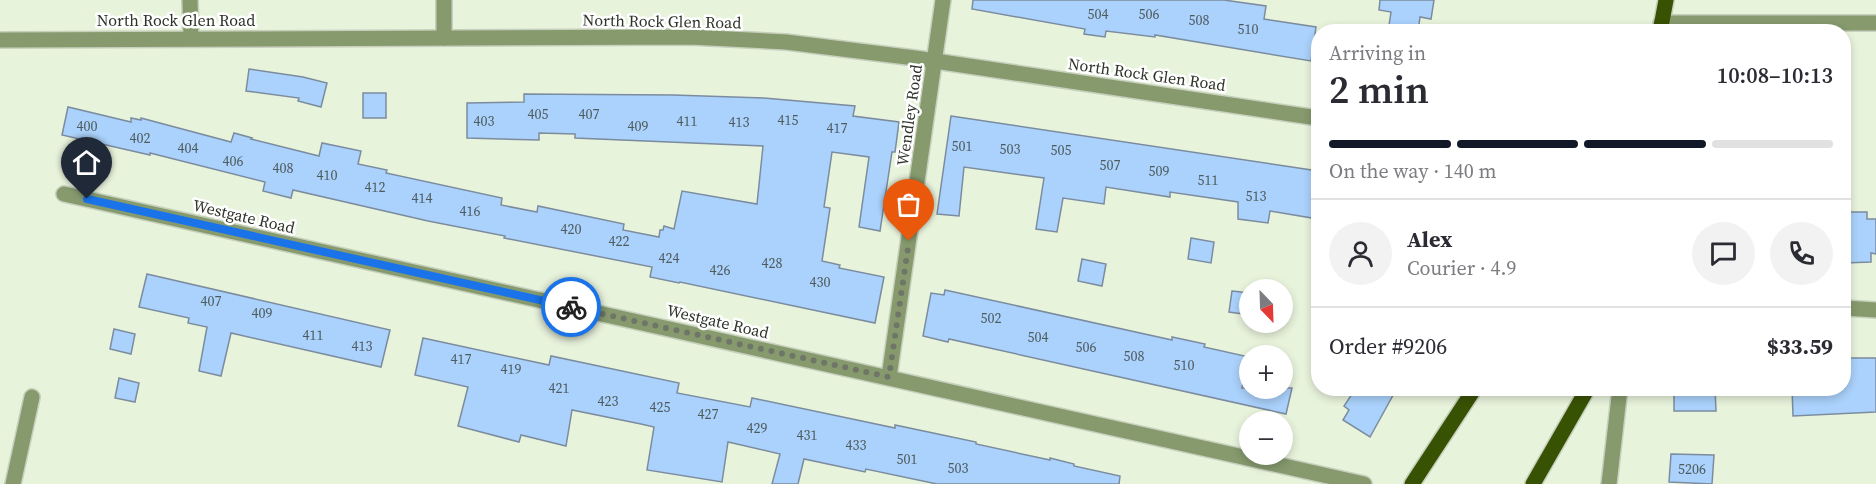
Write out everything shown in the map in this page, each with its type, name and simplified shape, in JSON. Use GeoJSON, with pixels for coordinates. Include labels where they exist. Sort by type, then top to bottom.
{"type":"FeatureCollection","features":[{"type":"Feature","properties":{"kind":"main road"},"geometry":{"type":"LineString","coordinates":[[1661,24],[1666,0]]}},
{"type":"Feature","properties":{"kind":"main road"},"geometry":{"type":"LineString","coordinates":[[1412,484],[1470,396]]}},
{"type":"Feature","properties":{"kind":"main road"},"geometry":{"type":"LineString","coordinates":[[1533,484],[1583,396]]}},
{"type":"Feature","properties":{"kind":"street"},"geometry":{"type":"LineString","coordinates":[[190,0],[191,38]]}},
{"type":"Feature","properties":{"kind":"street"},"geometry":{"type":"LineString","coordinates":[[444,0],[444,38]]}},
{"type":"Feature","properties":{"kind":"street","name":"Wendley Road"},"geometry":{"type":"LineString","coordinates":[[889,377],[943,0]]}},
{"type":"Feature","properties":{"kind":"street"},"geometry":{"type":"LineString","coordinates":[[1840,24],[1876,23]]}},
{"type":"Feature","properties":{"kind":"street","name":"North Rock Glen Road"},"geometry":{"type":"LineString","coordinates":[[0,40],[690,37],[786,42],[935,61],[1311,117]]}},
{"type":"Feature","properties":{"kind":"street","name":"Westgate Road"},"geometry":{"type":"LineString","coordinates":[[64,194],[1364,484]]}},
{"type":"Feature","properties":{"kind":"street"},"geometry":{"type":"LineString","coordinates":[[1851,308],[1876,310]]}},
{"type":"Feature","properties":{"kind":"street"},"geometry":{"type":"LineString","coordinates":[[1609,484],[1619,396]]}},
{"type":"Feature","properties":{"kind":"street"},"geometry":{"type":"LineString","coordinates":[[13,484],[32,397]]}},
{"type":"Feature","properties":{"kind":"building"},"geometry":{"type":"Polygon","coordinates":[[[973,0],[1224,0],[1266,6],[1264,19],[1311,26],[1311,61],[1155,35],[1155,37],[1106,31],[1105,37],[1084,34],[1085,29],[972,9],[973,0]]]}},
{"type":"Feature","properties":{"kind":"building"},"geometry":{"type":"Polygon","coordinates":[[[1380,0],[1434,0],[1431,19],[1420,17],[1419,24],[1389,24],[1391,12],[1379,10],[1380,0]]]}},
{"type":"Feature","properties":{"kind":"building"},"geometry":{"type":"Polygon","coordinates":[[[249,69],[327,83],[321,107],[298,101],[299,98],[246,91],[249,69]]]}},
{"type":"Feature","properties":{"kind":"building"},"geometry":{"type":"Polygon","coordinates":[[[363,93],[386,93],[386,118],[363,118],[363,93]]]}},
{"type":"Feature","properties":{"kind":"building"},"geometry":{"type":"Polygon","coordinates":[[[524,94],[764,98],[855,106],[853,116],[899,122],[880,231],[859,227],[869,157],[832,152],[824,207],[830,208],[822,261],[840,265],[839,268],[884,277],[875,323],[650,277],[652,267],[504,238],[505,236],[293,190],[291,198],[263,191],[265,182],[150,153],[150,155],[62,135],[68,107],[131,122],[131,118],[141,120],[141,118],[231,142],[234,133],[319,156],[322,143],[361,151],[358,164],[387,170],[386,173],[502,198],[501,205],[537,212],[538,206],[624,224],[623,230],[659,237],[660,230],[663,230],[664,226],[674,229],[682,191],[757,204],[763,146],[575,138],[575,134],[539,133],[539,140],[467,138],[467,103],[524,102],[524,94]]]}},
{"type":"Feature","properties":{"kind":"building"},"geometry":{"type":"Polygon","coordinates":[[[951,116],[1311,170],[1311,218],[1270,211],[1268,223],[1238,219],[1238,202],[1170,192],[1170,197],[1106,187],[1104,204],[1063,198],[1057,232],[1036,229],[1044,178],[964,167],[959,216],[937,214],[951,116]]]}},
{"type":"Feature","properties":{"kind":"building"},"geometry":{"type":"Polygon","coordinates":[[[1851,212],[1867,212],[1867,219],[1876,219],[1876,254],[1871,253],[1871,262],[1851,263],[1851,212]]]}},
{"type":"Feature","properties":{"kind":"building"},"geometry":{"type":"Polygon","coordinates":[[[1191,238],[1214,242],[1211,263],[1188,259],[1191,238]]]}},
{"type":"Feature","properties":{"kind":"building"},"geometry":{"type":"Polygon","coordinates":[[[1082,259],[1106,264],[1102,286],[1078,281],[1082,259]]]}},
{"type":"Feature","properties":{"kind":"building"},"geometry":{"type":"Polygon","coordinates":[[[147,274],[390,330],[381,367],[231,333],[221,376],[199,371],[207,327],[188,323],[189,318],[139,307],[147,274]]]}},
{"type":"Feature","properties":{"kind":"building"},"geometry":{"type":"Polygon","coordinates":[[[945,290],[1172,340],[1172,337],[1205,344],[1204,347],[1239,355],[1239,399],[1289,399],[1287,411],[1273,411],[949,339],[948,342],[923,336],[931,293],[944,295],[945,290]]]}},
{"type":"Feature","properties":{"kind":"building"},"geometry":{"type":"Polygon","coordinates":[[[1232,291],[1239,292],[1239,313],[1229,312],[1232,291]]]}},
{"type":"Feature","properties":{"kind":"building"},"geometry":{"type":"Polygon","coordinates":[[[114,329],[135,334],[131,354],[110,349],[114,329]]]}},
{"type":"Feature","properties":{"kind":"building"},"geometry":{"type":"Polygon","coordinates":[[[423,338],[549,365],[551,356],[679,383],[677,393],[750,407],[752,398],[895,428],[895,425],[1050,460],[1050,458],[1120,476],[1119,484],[937,484],[804,459],[798,484],[772,484],[780,454],[728,442],[722,482],[647,470],[654,427],[572,410],[566,446],[521,435],[519,442],[458,426],[468,387],[415,375],[423,338]]]}},
{"type":"Feature","properties":{"kind":"building"},"geometry":{"type":"Polygon","coordinates":[[[1851,358],[1876,358],[1876,412],[1793,416],[1792,396],[1851,396],[1851,358]]]}},
{"type":"Feature","properties":{"kind":"building"},"geometry":{"type":"Polygon","coordinates":[[[119,378],[139,383],[135,402],[115,398],[119,378]]]}},
{"type":"Feature","properties":{"kind":"building"},"geometry":{"type":"Polygon","coordinates":[[[1351,396],[1393,396],[1370,437],[1343,420],[1349,410],[1344,406],[1351,396]]]}},
{"type":"Feature","properties":{"kind":"building"},"geometry":{"type":"Polygon","coordinates":[[[1674,396],[1715,396],[1716,411],[1674,411],[1674,396]]]}},
{"type":"Feature","properties":{"kind":"building"},"geometry":{"type":"Polygon","coordinates":[[[1671,454],[1714,455],[1712,484],[1669,482],[1671,454]]]}},
{"type":"Feature","properties":{"kind":"way so far"},"geometry":{"type":"LineString","coordinates":[[571,307],[889,377],[909,241]]}},
{"type":"Feature","properties":{"kind":"route"},"geometry":{"type":"LineString","coordinates":[[87,199],[571,307]]}}]}
